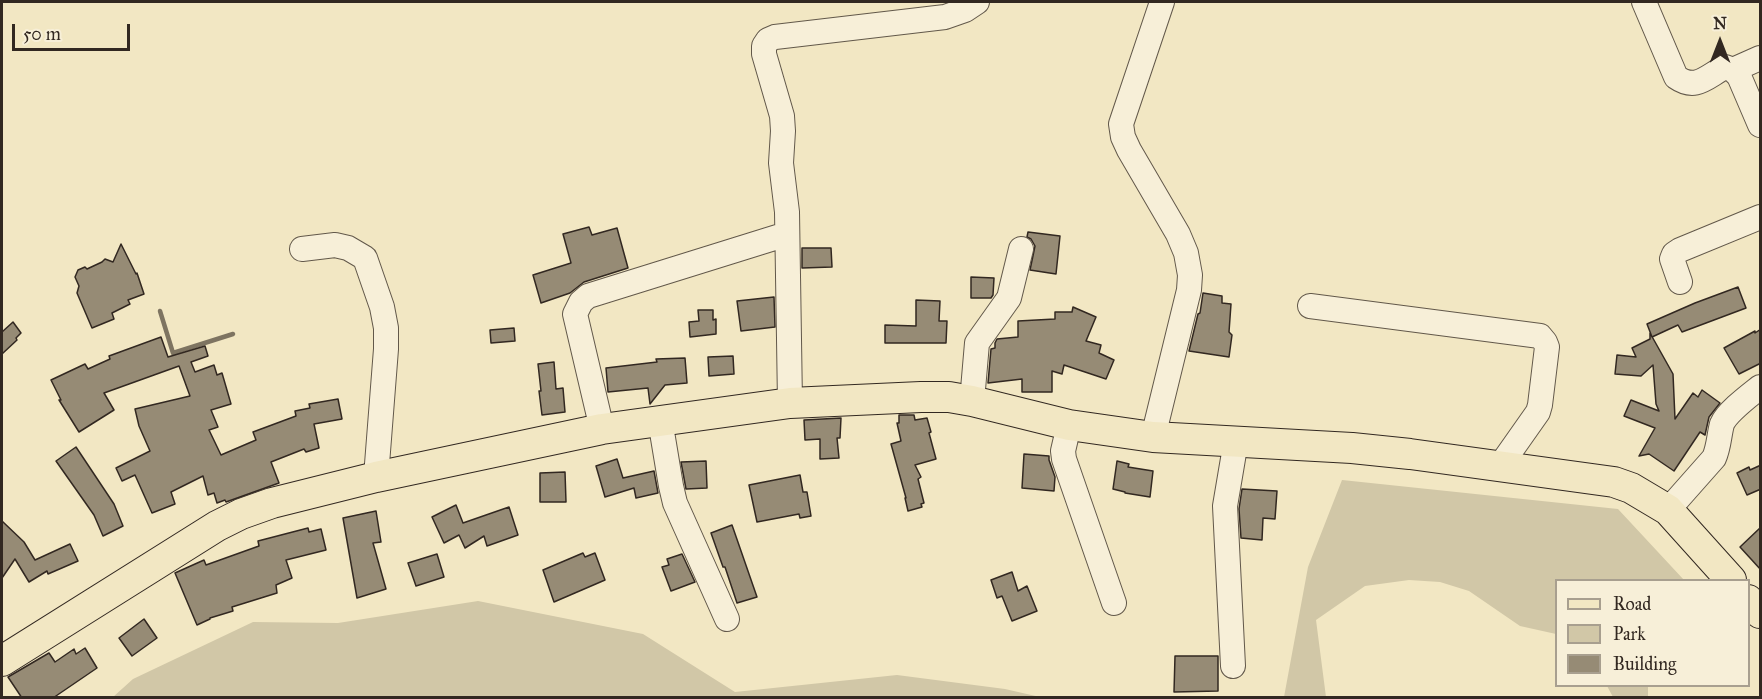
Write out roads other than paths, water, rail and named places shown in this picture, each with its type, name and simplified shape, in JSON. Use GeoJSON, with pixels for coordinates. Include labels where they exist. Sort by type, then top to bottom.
{"type":"FeatureCollection","features":[{"type":"Feature","properties":{"kind":"main road"},"geometry":{"type":"LineString","coordinates":[[2,661],[217,526],[241,514],[272,503],[376,477],[602,429],[790,403],[949,397],[1069,425],[1153,436],[1352,448],[1614,482],[1631,488],[1668,510],[1730,579]]}},
{"type":"Feature","properties":{"kind":"main road"},"geometry":{"type":"LineString","coordinates":[[1750,601],[1761,613]]}},
{"type":"Feature","properties":{"kind":"street"},"geometry":{"type":"LineString","coordinates":[[790,403],[787,212],[781,163],[782,116],[764,54],[764,46],[768,40],[775,37],[945,17],[965,10],[977,2]]}},
{"type":"Feature","properties":{"kind":"street"},"geometry":{"type":"LineString","coordinates":[[1153,436],[1189,290],[1190,274],[1186,253],[1178,234],[1129,150],[1123,137],[1121,124],[1162,2]]}},
{"type":"Feature","properties":{"kind":"street"},"geometry":{"type":"LineString","coordinates":[[1644,2],[1676,77],[1686,84],[1695,84],[1725,67],[1733,69],[1739,76],[1761,125]]}},
{"type":"Feature","properties":{"kind":"street"},"geometry":{"type":"LineString","coordinates":[[1733,69],[1761,58]]}},
{"type":"Feature","properties":{"kind":"street"},"geometry":{"type":"LineString","coordinates":[[1680,282],[1672,259],[1674,254],[1761,217]]}},
{"type":"Feature","properties":{"kind":"street"},"geometry":{"type":"LineString","coordinates":[[602,429],[576,314],[581,302],[588,296],[787,234]]}},
{"type":"Feature","properties":{"kind":"street"},"geometry":{"type":"LineString","coordinates":[[302,249],[335,245],[348,248],[365,258],[382,307],[386,328],[386,349],[376,477]]}},
{"type":"Feature","properties":{"kind":"street"},"geometry":{"type":"LineString","coordinates":[[972,401],[977,343],[1009,298],[1021,249]]}},
{"type":"Feature","properties":{"kind":"street"},"geometry":{"type":"LineString","coordinates":[[1310,306],[1540,336],[1547,347],[1538,412],[1500,466]]}},
{"type":"Feature","properties":{"kind":"street"},"geometry":{"type":"LineString","coordinates":[[1668,510],[1714,458],[1727,416],[1761,387]]}},
{"type":"Feature","properties":{"kind":"street"},"geometry":{"type":"LineString","coordinates":[[660,420],[675,503],[727,620]]}},
{"type":"Feature","properties":{"kind":"street"},"geometry":{"type":"LineString","coordinates":[[1069,425],[1063,451],[1064,459],[1114,603]]}},
{"type":"Feature","properties":{"kind":"street"},"geometry":{"type":"LineString","coordinates":[[1233,666],[1225,506],[1236,441]]}},
{"type":"Feature","properties":{"kind":"waterway"},"geometry":{"type":"LineString","coordinates":[[160,311],[173,353],[233,334]]}}]}
